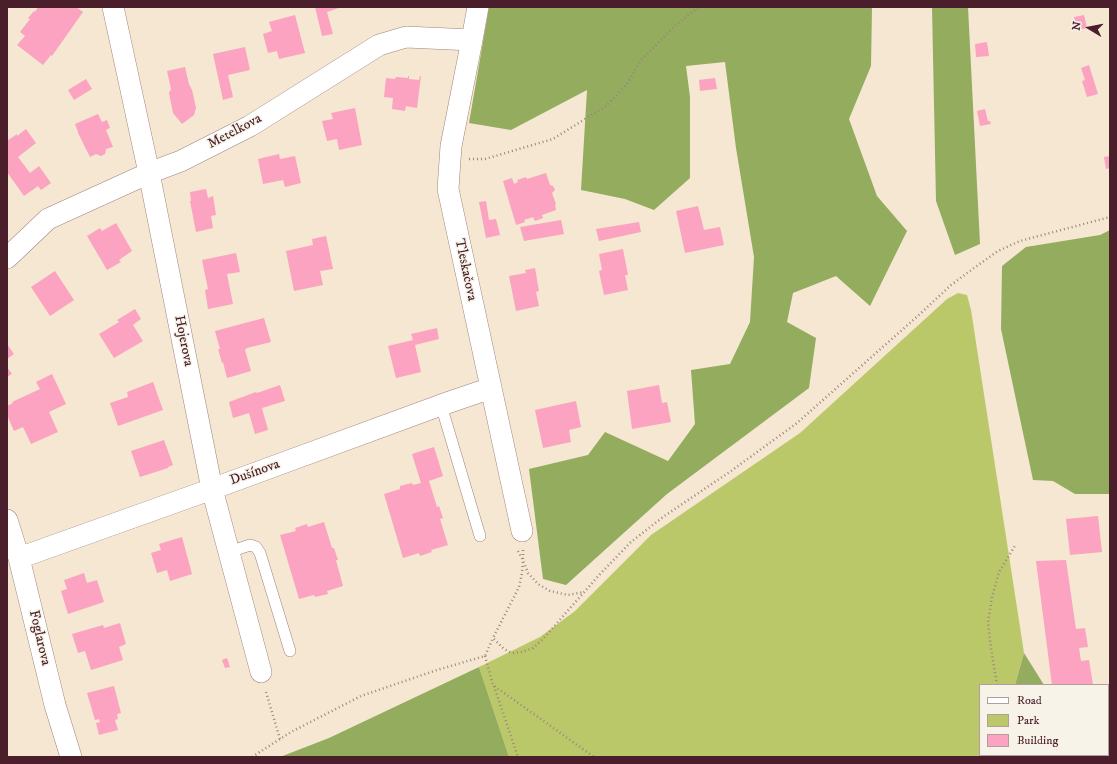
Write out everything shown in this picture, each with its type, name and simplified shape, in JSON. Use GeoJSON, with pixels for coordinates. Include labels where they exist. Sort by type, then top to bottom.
{"type":"FeatureCollection","features":[{"type":"Feature","properties":{"kind":"street","name":"Hojerova"},"geometry":{"type":"LineString","coordinates":[[113,7],[149,173],[212,489],[261,672]]}},
{"type":"Feature","properties":{"kind":"street","name":"Tleskačova"},"geometry":{"type":"LineString","coordinates":[[478,7],[451,146],[448,189],[522,531]]}},
{"type":"Feature","properties":{"kind":"street","name":"Metelkova"},"geometry":{"type":"LineString","coordinates":[[7,258],[48,219],[149,173],[181,161],[250,126],[379,45],[406,37],[472,40]]}},
{"type":"Feature","properties":{"kind":"street","name":"Dušínova"},"geometry":{"type":"LineString","coordinates":[[20,558],[491,388]]}},
{"type":"Feature","properties":{"kind":"street","name":"Foglarova"},"geometry":{"type":"LineString","coordinates":[[7,520],[20,558],[55,705],[71,757]]}},
{"type":"Feature","properties":{"kind":"lane"},"geometry":{"type":"LineString","coordinates":[[441,405],[480,536]]}},
{"type":"Feature","properties":{"kind":"lane"},"geometry":{"type":"LineString","coordinates":[[229,552],[250,545],[256,547],[260,553],[290,651]]}},
{"type":"Feature","properties":{"kind":"path"},"geometry":{"type":"LineString","coordinates":[[451,146],[467,159],[485,159],[553,139],[606,106],[626,84],[641,60],[677,24],[699,7]]}},
{"type":"Feature","properties":{"kind":"path"},"geometry":{"type":"LineString","coordinates":[[493,638],[504,649],[512,653],[522,652],[533,648],[543,639],[601,573],[631,542],[663,517],[731,471],[797,423],[903,330],[951,285],[998,251],[1020,241],[1110,216]]}},
{"type":"Feature","properties":{"kind":"path"},"geometry":{"type":"LineString","coordinates":[[522,531],[524,560],[528,573],[538,584],[550,590],[568,595],[584,592]]}},
{"type":"Feature","properties":{"kind":"path"},"geometry":{"type":"LineString","coordinates":[[996,684],[988,622],[992,597],[999,572],[1016,544]]}},
{"type":"Feature","properties":{"kind":"path"},"geometry":{"type":"LineString","coordinates":[[518,757],[493,685],[485,656],[519,587],[524,560]]}},
{"type":"Feature","properties":{"kind":"path"},"geometry":{"type":"LineString","coordinates":[[252,757],[291,732],[361,696],[437,670],[485,656]]}},
{"type":"Feature","properties":{"kind":"path"},"geometry":{"type":"LineString","coordinates":[[261,672],[280,739]]}},
{"type":"Feature","properties":{"kind":"path"},"geometry":{"type":"LineString","coordinates":[[493,685],[594,757]]}},
{"type":"Feature","properties":{"kind":"green space"},"geometry":{"type":"Polygon","coordinates":[[[489,7],[872,7],[871,66],[849,119],[877,196],[907,231],[870,306],[836,276],[793,293],[787,322],[816,338],[809,388],[667,494],[566,585],[543,579],[529,469],[588,455],[605,432],[668,461],[695,424],[691,370],[730,364],[750,322],[754,257],[736,148],[725,62],[686,66],[690,97],[690,178],[654,210],[625,199],[581,190],[587,90],[511,130],[469,123],[489,7]]]}},
{"type":"Feature","properties":{"kind":"green space"},"geometry":{"type":"Polygon","coordinates":[[[932,7],[968,7],[980,244],[955,255],[936,201],[932,7]]]}},
{"type":"Feature","properties":{"kind":"green space"},"geometry":{"type":"Polygon","coordinates":[[[1110,230],[1110,494],[1075,494],[1053,481],[1033,480],[1001,329],[1002,266],[1026,247],[1100,235],[1110,230]]]}},
{"type":"Feature","properties":{"kind":"green space"},"geometry":{"type":"Polygon","coordinates":[[[958,293],[967,295],[971,310],[1024,653],[1015,684],[979,684],[979,756],[1009,757],[509,757],[479,667],[540,637],[575,611],[651,535],[800,433],[947,299],[958,293]]]}},
{"type":"Feature","properties":{"kind":"green space"},"geometry":{"type":"Polygon","coordinates":[[[1024,653],[1043,684],[1015,684],[1024,653]]]}},
{"type":"Feature","properties":{"kind":"green space"},"geometry":{"type":"Polygon","coordinates":[[[479,667],[509,757],[280,757],[329,738],[479,667]]]}},
{"type":"Feature","properties":{"kind":"green space"},"geometry":{"type":"Polygon","coordinates":[[[1110,687],[1110,757],[1009,757],[1109,756],[1110,687]]]}},
{"type":"Feature","properties":{"kind":"building"},"geometry":{"type":"Polygon","coordinates":[[[38,7],[76,7],[83,12],[52,56],[51,55],[43,65],[17,45],[25,36],[20,32],[30,19],[28,18],[38,7]]]}},
{"type":"Feature","properties":{"kind":"building"},"geometry":{"type":"Polygon","coordinates":[[[315,7],[342,7],[327,12],[333,34],[322,36],[315,7]]]}},
{"type":"Feature","properties":{"kind":"building"},"geometry":{"type":"Polygon","coordinates":[[[295,15],[305,53],[279,59],[277,51],[268,53],[263,34],[272,31],[269,22],[295,15]]]}},
{"type":"Feature","properties":{"kind":"building"},"geometry":{"type":"Polygon","coordinates":[[[1084,15],[1087,28],[1077,30],[1074,17],[1084,15]]]}},
{"type":"Feature","properties":{"kind":"building"},"geometry":{"type":"Polygon","coordinates":[[[987,42],[989,56],[976,57],[975,44],[987,42]]]}},
{"type":"Feature","properties":{"kind":"building"},"geometry":{"type":"Polygon","coordinates":[[[245,47],[250,70],[228,75],[233,97],[223,100],[213,54],[245,47]]]}},
{"type":"Feature","properties":{"kind":"building"},"geometry":{"type":"Polygon","coordinates":[[[1089,65],[1098,94],[1087,97],[1082,81],[1085,80],[1081,68],[1089,65]]]}},
{"type":"Feature","properties":{"kind":"building"},"geometry":{"type":"Polygon","coordinates":[[[185,67],[196,108],[194,115],[182,124],[173,113],[169,93],[171,89],[167,71],[185,67]]]}},
{"type":"Feature","properties":{"kind":"building"},"geometry":{"type":"Polygon","coordinates":[[[408,76],[409,79],[419,80],[421,76],[417,108],[406,106],[405,111],[392,109],[393,98],[384,97],[386,78],[408,78],[408,76]]]}},
{"type":"Feature","properties":{"kind":"building"},"geometry":{"type":"Polygon","coordinates":[[[715,78],[717,89],[700,91],[699,80],[715,78]]]}},
{"type":"Feature","properties":{"kind":"building"},"geometry":{"type":"Polygon","coordinates":[[[86,79],[92,89],[74,100],[68,90],[86,79]]]}},
{"type":"Feature","properties":{"kind":"building"},"geometry":{"type":"Polygon","coordinates":[[[355,108],[362,145],[339,150],[337,139],[327,141],[322,121],[333,119],[331,113],[355,108]]]}},
{"type":"Feature","properties":{"kind":"building"},"geometry":{"type":"Polygon","coordinates":[[[985,109],[988,121],[990,121],[991,124],[980,126],[977,111],[985,109]]]}},
{"type":"Feature","properties":{"kind":"building"},"geometry":{"type":"Polygon","coordinates":[[[98,114],[102,122],[107,120],[110,128],[106,130],[113,147],[106,149],[105,154],[101,156],[96,154],[90,157],[75,124],[98,114]]]}},
{"type":"Feature","properties":{"kind":"building"},"geometry":{"type":"Polygon","coordinates":[[[26,129],[36,143],[18,157],[30,173],[39,166],[51,183],[41,190],[38,186],[24,196],[7,172],[7,141],[26,129]]]}},
{"type":"Feature","properties":{"kind":"building"},"geometry":{"type":"Polygon","coordinates":[[[279,154],[280,159],[295,156],[301,183],[285,187],[283,180],[263,184],[258,159],[279,154]]]}},
{"type":"Feature","properties":{"kind":"building"},"geometry":{"type":"Polygon","coordinates":[[[1110,156],[1110,168],[1106,169],[1104,157],[1110,156]]]}},
{"type":"Feature","properties":{"kind":"building"},"geometry":{"type":"Polygon","coordinates":[[[546,173],[550,185],[553,186],[555,190],[552,193],[556,204],[556,210],[542,215],[543,218],[535,221],[533,217],[516,225],[503,181],[512,178],[514,184],[518,182],[517,180],[526,177],[527,179],[546,173]]]}},
{"type":"Feature","properties":{"kind":"building"},"geometry":{"type":"Polygon","coordinates":[[[206,189],[208,198],[213,196],[216,215],[211,216],[213,228],[196,232],[190,201],[190,192],[206,189]]]}},
{"type":"Feature","properties":{"kind":"building"},"geometry":{"type":"Polygon","coordinates":[[[486,201],[489,220],[496,219],[500,235],[486,238],[479,202],[486,201]]]}},
{"type":"Feature","properties":{"kind":"building"},"geometry":{"type":"Polygon","coordinates":[[[698,206],[704,230],[720,227],[724,245],[685,253],[676,211],[698,206]]]}},
{"type":"Feature","properties":{"kind":"building"},"geometry":{"type":"Polygon","coordinates":[[[561,220],[564,234],[524,241],[520,227],[561,220]]]}},
{"type":"Feature","properties":{"kind":"building"},"geometry":{"type":"Polygon","coordinates":[[[639,222],[641,232],[599,241],[596,229],[639,222]]]}},
{"type":"Feature","properties":{"kind":"building"},"geometry":{"type":"Polygon","coordinates":[[[116,223],[132,251],[119,260],[121,262],[107,270],[87,236],[100,228],[102,231],[116,223]]]}},
{"type":"Feature","properties":{"kind":"building"},"geometry":{"type":"Polygon","coordinates":[[[326,236],[333,269],[320,271],[323,285],[294,291],[286,251],[313,245],[312,239],[326,236]]]}},
{"type":"Feature","properties":{"kind":"building"},"geometry":{"type":"Polygon","coordinates":[[[623,249],[628,275],[625,275],[628,290],[604,295],[599,271],[602,270],[599,254],[623,249]]]}},
{"type":"Feature","properties":{"kind":"building"},"geometry":{"type":"Polygon","coordinates":[[[236,253],[240,272],[227,274],[233,304],[208,309],[205,290],[208,289],[202,260],[236,253]]]}},
{"type":"Feature","properties":{"kind":"building"},"geometry":{"type":"Polygon","coordinates":[[[535,268],[539,291],[536,292],[539,306],[516,311],[509,276],[526,273],[525,270],[535,268]]]}},
{"type":"Feature","properties":{"kind":"building"},"geometry":{"type":"Polygon","coordinates":[[[55,271],[74,300],[50,316],[31,287],[55,271]]]}},
{"type":"Feature","properties":{"kind":"building"},"geometry":{"type":"Polygon","coordinates":[[[135,309],[141,319],[133,325],[143,341],[114,358],[99,334],[119,322],[117,320],[135,309]]]}},
{"type":"Feature","properties":{"kind":"building"},"geometry":{"type":"Polygon","coordinates":[[[264,318],[271,342],[247,348],[245,350],[251,371],[227,378],[218,349],[220,349],[215,331],[264,318]]]}},
{"type":"Feature","properties":{"kind":"building"},"geometry":{"type":"Polygon","coordinates":[[[437,328],[439,339],[415,345],[421,372],[396,378],[388,346],[413,340],[411,334],[437,328]]]}},
{"type":"Feature","properties":{"kind":"building"},"geometry":{"type":"Polygon","coordinates":[[[7,344],[14,354],[7,359],[7,344]]]}},
{"type":"Feature","properties":{"kind":"building"},"geometry":{"type":"Polygon","coordinates":[[[7,367],[12,374],[7,377],[7,367]]]}},
{"type":"Feature","properties":{"kind":"building"},"geometry":{"type":"Polygon","coordinates":[[[52,374],[66,404],[49,412],[58,432],[31,444],[23,427],[14,431],[7,415],[7,406],[13,403],[12,402],[40,389],[36,382],[52,374]]]}},
{"type":"Feature","properties":{"kind":"building"},"geometry":{"type":"Polygon","coordinates":[[[153,382],[163,410],[118,426],[110,403],[128,397],[127,392],[153,382]]]}},
{"type":"Feature","properties":{"kind":"building"},"geometry":{"type":"Polygon","coordinates":[[[280,385],[285,401],[262,408],[268,430],[255,434],[249,413],[233,418],[229,402],[280,385]]]}},
{"type":"Feature","properties":{"kind":"building"},"geometry":{"type":"Polygon","coordinates":[[[659,385],[662,403],[667,402],[671,422],[632,429],[627,391],[659,385]]]}},
{"type":"Feature","properties":{"kind":"building"},"geometry":{"type":"Polygon","coordinates":[[[576,401],[581,427],[569,430],[571,442],[543,448],[535,410],[576,401]]]}},
{"type":"Feature","properties":{"kind":"building"},"geometry":{"type":"Polygon","coordinates":[[[164,440],[173,465],[140,477],[131,451],[164,440]]]}},
{"type":"Feature","properties":{"kind":"building"},"geometry":{"type":"Polygon","coordinates":[[[434,447],[443,476],[429,481],[437,507],[439,506],[443,518],[440,519],[448,545],[431,550],[432,552],[420,556],[419,553],[403,558],[384,494],[400,489],[400,486],[412,483],[413,485],[421,483],[412,454],[434,447]]]}},
{"type":"Feature","properties":{"kind":"building"},"geometry":{"type":"Polygon","coordinates":[[[1098,516],[1102,552],[1070,555],[1066,519],[1098,516]]]}},
{"type":"Feature","properties":{"kind":"building"},"geometry":{"type":"Polygon","coordinates":[[[324,522],[332,548],[334,548],[338,560],[336,560],[343,586],[327,591],[328,594],[315,597],[314,595],[299,599],[280,535],[296,531],[295,528],[307,524],[308,527],[324,522]]]}},
{"type":"Feature","properties":{"kind":"building"},"geometry":{"type":"Polygon","coordinates":[[[182,537],[192,574],[170,581],[167,570],[157,573],[151,553],[161,550],[159,544],[182,537]]]}},
{"type":"Feature","properties":{"kind":"building"},"geometry":{"type":"Polygon","coordinates":[[[1066,560],[1076,629],[1085,628],[1088,647],[1079,648],[1081,661],[1089,660],[1093,684],[1052,684],[1036,561],[1066,560]]]}},
{"type":"Feature","properties":{"kind":"building"},"geometry":{"type":"Polygon","coordinates":[[[84,573],[87,583],[97,580],[104,602],[68,614],[61,591],[67,589],[64,580],[84,573]]]}},
{"type":"Feature","properties":{"kind":"building"},"geometry":{"type":"Polygon","coordinates":[[[120,623],[126,644],[119,647],[123,660],[91,670],[85,651],[78,653],[72,634],[103,625],[104,628],[120,623]]]}},
{"type":"Feature","properties":{"kind":"building"},"geometry":{"type":"Polygon","coordinates":[[[227,658],[230,667],[225,668],[222,660],[227,658]]]}},
{"type":"Feature","properties":{"kind":"building"},"geometry":{"type":"Polygon","coordinates":[[[114,686],[121,713],[117,714],[118,719],[115,720],[118,730],[99,735],[96,723],[100,722],[99,719],[95,720],[87,693],[114,686]]]}}]}
